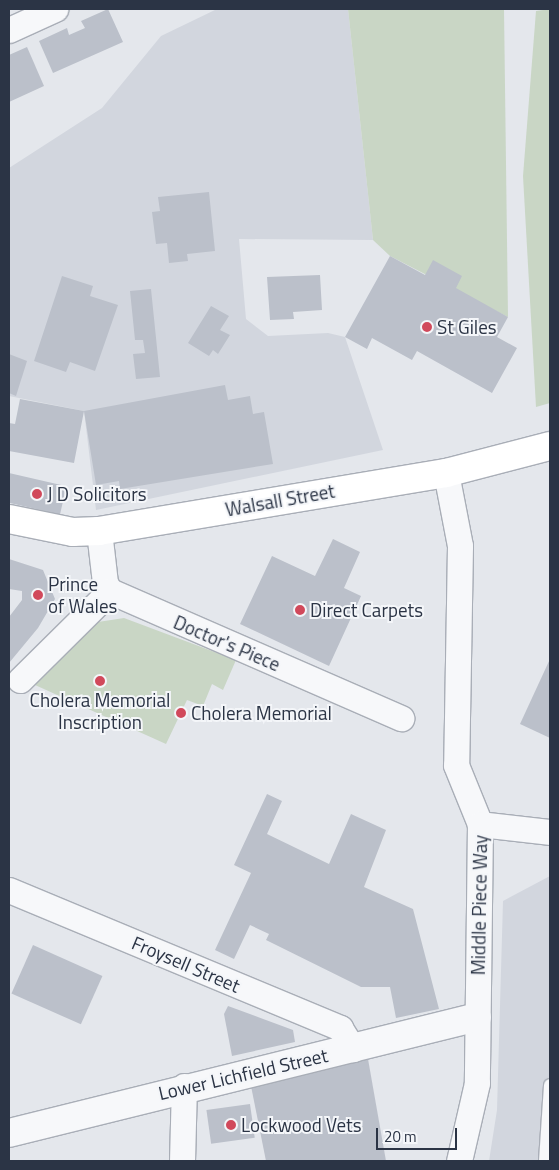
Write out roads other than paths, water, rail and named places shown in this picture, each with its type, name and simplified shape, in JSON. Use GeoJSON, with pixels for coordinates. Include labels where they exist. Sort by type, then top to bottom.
{"type":"FeatureCollection","features":[{"type":"Feature","properties":{"kind":"main road","name":"Walsall Street"},"geometry":{"type":"LineString","coordinates":[[9,519],[73,532],[99,531],[446,473],[550,446]]}},
{"type":"Feature","properties":{"kind":"street"},"geometry":{"type":"LineString","coordinates":[[9,30],[55,9]]}},
{"type":"Feature","properties":{"kind":"street","name":"Middle Piece Way"},"geometry":{"type":"LineString","coordinates":[[446,473],[460,546],[456,765],[480,824],[476,1083],[459,1161]]}},
{"type":"Feature","properties":{"kind":"street"},"geometry":{"type":"LineString","coordinates":[[20,680],[110,590],[105,583],[99,531]]}},
{"type":"Feature","properties":{"kind":"street","name":"Doctor's Piece"},"geometry":{"type":"LineString","coordinates":[[110,590],[401,718]]}},
{"type":"Feature","properties":{"kind":"street"},"geometry":{"type":"LineString","coordinates":[[480,824],[550,832]]}},
{"type":"Feature","properties":{"kind":"street","name":"Froysell Street"},"geometry":{"type":"LineString","coordinates":[[9,890],[340,1028],[353,1049]]}},
{"type":"Feature","properties":{"kind":"street","name":"Lower Lichfield Street"},"geometry":{"type":"LineString","coordinates":[[9,1133],[184,1086],[353,1049],[477,1017]]}},
{"type":"Feature","properties":{"kind":"street"},"geometry":{"type":"LineString","coordinates":[[182,1161],[184,1086]]}},
{"type":"Feature","properties":{"kind":"lane"},"geometry":{"type":"LineString","coordinates":[[545,1161],[550,1085]]}},
{"type":"Feature","properties":{"kind":"place","name":"St Giles"},"geometry":{"type":"Point","coordinates":[427,327]}},
{"type":"Feature","properties":{"kind":"place","name":"J D Solicitors"},"geometry":{"type":"Point","coordinates":[37,494]}},
{"type":"Feature","properties":{"kind":"place","name":"Prince of Wales"},"geometry":{"type":"Point","coordinates":[38,595]}},
{"type":"Feature","properties":{"kind":"place","name":"Direct Carpets"},"geometry":{"type":"Point","coordinates":[300,610]}},
{"type":"Feature","properties":{"kind":"place","name":"Cholera Memorial Inscription"},"geometry":{"type":"Point","coordinates":[100,681]}},
{"type":"Feature","properties":{"kind":"place","name":"Cholera Memorial"},"geometry":{"type":"Point","coordinates":[181,713]}},
{"type":"Feature","properties":{"kind":"place","name":"Lockwood Vets"},"geometry":{"type":"Point","coordinates":[231,1125]}}]}
